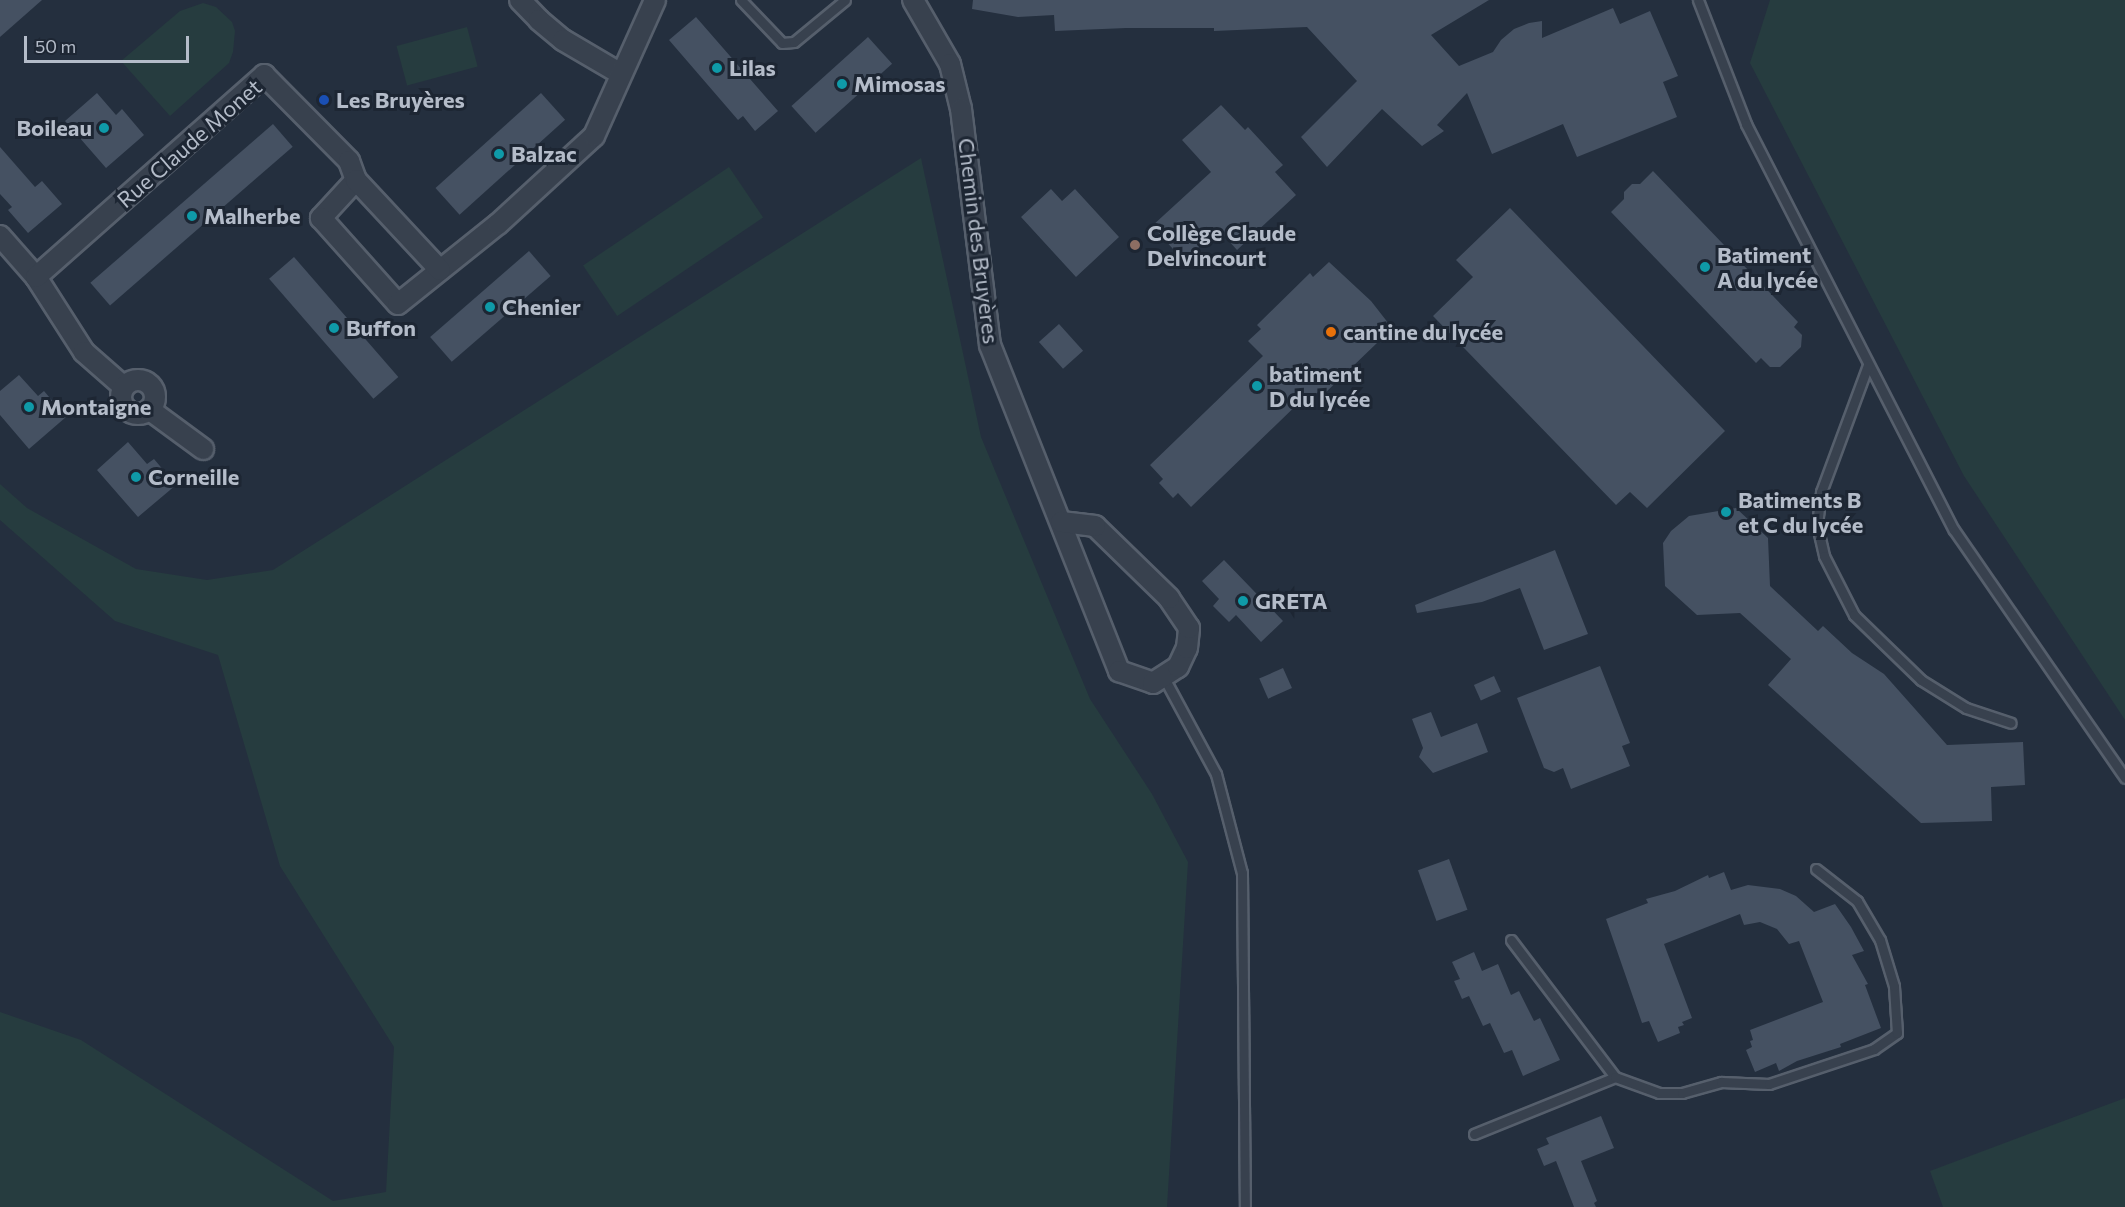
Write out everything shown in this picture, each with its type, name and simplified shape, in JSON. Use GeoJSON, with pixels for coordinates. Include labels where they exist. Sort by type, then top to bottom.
{"type":"FeatureCollection","features":[{"type":"Feature","properties":{"kind":"street"},"geometry":{"type":"LineString","coordinates":[[520,0],[563,40],[621,74]]}},
{"type":"Feature","properties":{"kind":"street"},"geometry":{"type":"LineString","coordinates":[[356,180],[321,218],[398,304],[498,224],[594,136],[655,0]]}},
{"type":"Feature","properties":{"kind":"street","name":"Chemin des Bruyères"},"geometry":{"type":"LineString","coordinates":[[913,0],[950,64],[964,127],[990,345],[1119,671],[1153,683],[1163,676]]}},
{"type":"Feature","properties":{"kind":"street","name":"Rue Claude Monet"},"geometry":{"type":"LineString","coordinates":[[36,277],[264,75],[349,160],[356,180],[440,270]]}},
{"type":"Feature","properties":{"kind":"street"},"geometry":{"type":"LineString","coordinates":[[0,236],[36,277],[84,352],[124,387],[133,381],[150,385],[155,393],[155,402],[150,410],[203,449]]}},
{"type":"Feature","properties":{"kind":"street"},"geometry":{"type":"LineString","coordinates":[[1061,522],[1095,526],[1169,598],[1189,628],[1187,648],[1178,667],[1163,676]]}},
{"type":"Feature","properties":{"kind":"lane"},"geometry":{"type":"LineString","coordinates":[[741,0],[782,43],[794,42],[845,0]]}},
{"type":"Feature","properties":{"kind":"lane"},"geometry":{"type":"LineString","coordinates":[[1698,0],[1746,124],[1954,530],[2125,778]]}},
{"type":"Feature","properties":{"kind":"lane"},"geometry":{"type":"LineString","coordinates":[[1868,365],[1821,492],[1817,525],[1824,556],[1854,615],[1922,680],[1966,708],[2011,723]]}},
{"type":"Feature","properties":{"kind":"lane"},"geometry":{"type":"LineString","coordinates":[[1163,676],[1216,774],[1242,873],[1245,1207]]}},
{"type":"Feature","properties":{"kind":"lane"},"geometry":{"type":"LineString","coordinates":[[1511,940],[1614,1077],[1659,1094],[1682,1093],[1721,1082],[1769,1084],[1874,1049],[1897,1033],[1894,986],[1880,940],[1857,900],[1815,869]]}},
{"type":"Feature","properties":{"kind":"lane"},"geometry":{"type":"LineString","coordinates":[[1474,1134],[1614,1077]]}},
{"type":"Feature","properties":{"kind":"green space"},"geometry":{"type":"Polygon","coordinates":[[[1770,0],[2125,0],[2125,720],[1964,476],[1750,63],[1770,0]]]}},
{"type":"Feature","properties":{"kind":"green space"},"geometry":{"type":"Polygon","coordinates":[[[203,3],[216,7],[232,22],[235,31],[233,52],[229,63],[170,116],[121,61],[180,11],[203,3]]]}},
{"type":"Feature","properties":{"kind":"green space"},"geometry":{"type":"Polygon","coordinates":[[[467,27],[478,67],[407,85],[396,46],[467,27]]]}},
{"type":"Feature","properties":{"kind":"green space"},"geometry":{"type":"Polygon","coordinates":[[[921,158],[981,437],[1090,699],[1152,794],[1188,862],[1167,1207],[0,1207],[0,1012],[81,1040],[333,1201],[386,1192],[394,1047],[280,866],[218,655],[115,621],[0,520],[0,484],[27,508],[136,569],[207,580],[273,570],[921,158]]]}},
{"type":"Feature","properties":{"kind":"green space"},"geometry":{"type":"Polygon","coordinates":[[[729,167],[763,218],[617,316],[583,265],[729,167]]]}},
{"type":"Feature","properties":{"kind":"green space"},"geometry":{"type":"Polygon","coordinates":[[[2125,1098],[2125,1207],[1943,1207],[1930,1171],[2125,1098]]]}},
{"type":"Feature","properties":{"kind":"building"},"geometry":{"type":"Polygon","coordinates":[[[0,0],[42,0],[0,37],[0,0]]]}},
{"type":"Feature","properties":{"kind":"building"},"geometry":{"type":"Polygon","coordinates":[[[973,0],[1489,0],[1431,35],[1459,66],[1493,52],[1501,40],[1514,29],[1529,23],[1542,21],[1542,38],[1613,8],[1620,24],[1650,11],[1678,76],[1663,82],[1677,117],[1577,157],[1563,124],[1492,154],[1467,93],[1437,125],[1444,131],[1422,146],[1382,109],[1327,167],[1301,137],[1357,81],[1307,27],[1214,31],[1214,28],[1126,28],[1055,31],[1054,15],[1018,17],[972,9],[973,0]]]}},
{"type":"Feature","properties":{"kind":"building","name":"Lilas"},"geometry":{"type":"Polygon","coordinates":[[[696,17],[778,111],[755,131],[743,116],[738,120],[669,40],[696,17]]]}},
{"type":"Feature","properties":{"kind":"building","name":"Mimosas"},"geometry":{"type":"Polygon","coordinates":[[[868,37],[892,64],[816,133],[791,106],[868,37]]]}},
{"type":"Feature","properties":{"kind":"building","name":"Boileau"},"geometry":{"type":"Polygon","coordinates":[[[97,93],[116,115],[122,109],[144,135],[106,168],[65,121],[97,93]]]}},
{"type":"Feature","properties":{"kind":"building","name":"Balzac"},"geometry":{"type":"Polygon","coordinates":[[[541,93],[565,120],[460,215],[435,188],[541,93]]]}},
{"type":"Feature","properties":{"kind":"building"},"geometry":{"type":"Polygon","coordinates":[[[1221,105],[1245,130],[1248,127],[1283,165],[1275,172],[1296,195],[1237,250],[1218,229],[1184,261],[1152,226],[1211,172],[1182,140],[1221,105]]]}},
{"type":"Feature","properties":{"kind":"building","name":"Malherbe"},"geometry":{"type":"Polygon","coordinates":[[[273,124],[293,147],[110,305],[90,283],[273,124]]]}},
{"type":"Feature","properties":{"kind":"building"},"geometry":{"type":"Polygon","coordinates":[[[0,147],[35,187],[42,181],[62,204],[28,233],[8,210],[12,207],[0,194],[0,147]]]}},
{"type":"Feature","properties":{"kind":"building","name":"Batiment A du lycée"},"geometry":{"type":"Polygon","coordinates":[[[1653,171],[1798,322],[1794,327],[1802,335],[1801,347],[1780,367],[1770,367],[1761,358],[1756,363],[1611,212],[1624,199],[1624,192],[1632,184],[1640,184],[1653,171]]]}},
{"type":"Feature","properties":{"kind":"building"},"geometry":{"type":"Polygon","coordinates":[[[1051,189],[1062,201],[1075,189],[1119,237],[1076,277],[1021,217],[1051,189]]]}},
{"type":"Feature","properties":{"kind":"building"},"geometry":{"type":"Polygon","coordinates":[[[1510,208],[1725,431],[1647,508],[1630,492],[1616,505],[1433,316],[1473,277],[1456,260],[1510,208]]]}},
{"type":"Feature","properties":{"kind":"building","name":"Chenier"},"geometry":{"type":"Polygon","coordinates":[[[529,251],[551,276],[452,362],[430,337],[529,251]]]}},
{"type":"Feature","properties":{"kind":"building","name":"Buffon"},"geometry":{"type":"Polygon","coordinates":[[[294,257],[398,377],[373,399],[269,279],[294,257]]]}},
{"type":"Feature","properties":{"kind":"building","name":"batiment D du lycée"},"geometry":{"type":"Polygon","coordinates":[[[1329,262],[1371,301],[1389,324],[1374,339],[1377,343],[1324,394],[1320,390],[1313,397],[1309,393],[1191,507],[1178,493],[1173,498],[1159,483],[1163,479],[1150,465],[1263,356],[1248,341],[1261,329],[1257,325],[1310,273],[1313,277],[1329,262]]]}},
{"type":"Feature","properties":{"kind":"building"},"geometry":{"type":"Polygon","coordinates":[[[1059,324],[1083,351],[1063,369],[1039,342],[1059,324]]]}},
{"type":"Feature","properties":{"kind":"building","name":"Montaigne"},"geometry":{"type":"Polygon","coordinates":[[[19,375],[38,396],[44,391],[66,417],[29,449],[0,415],[0,391],[19,375]]]}},
{"type":"Feature","properties":{"kind":"building","name":"Corneille"},"geometry":{"type":"Polygon","coordinates":[[[128,442],[147,464],[154,459],[176,485],[138,517],[97,470],[128,442]]]}},
{"type":"Feature","properties":{"kind":"building"},"geometry":{"type":"Polygon","coordinates":[[[1736,508],[1768,538],[1770,586],[1818,631],[1823,626],[1852,653],[1884,674],[1947,745],[2023,742],[2025,785],[1991,787],[1992,821],[1921,823],[1768,685],[1791,659],[1740,613],[1697,615],[1665,586],[1663,543],[1671,531],[1689,516],[1736,508]]]}},
{"type":"Feature","properties":{"kind":"building"},"geometry":{"type":"Polygon","coordinates":[[[1555,550],[1588,634],[1544,650],[1520,588],[1482,602],[1417,613],[1415,605],[1555,550]]]}},
{"type":"Feature","properties":{"kind":"building","name":"GRETA"},"geometry":{"type":"Polygon","coordinates":[[[1224,560],[1283,621],[1261,642],[1236,615],[1229,622],[1213,606],[1219,599],[1202,581],[1224,560]]]}},
{"type":"Feature","properties":{"kind":"building"},"geometry":{"type":"Polygon","coordinates":[[[1600,666],[1630,743],[1622,746],[1630,766],[1571,789],[1563,768],[1554,772],[1544,768],[1517,698],[1600,666]]]}},
{"type":"Feature","properties":{"kind":"building"},"geometry":{"type":"Polygon","coordinates":[[[1283,668],[1292,688],[1268,699],[1259,679],[1283,668]]]}},
{"type":"Feature","properties":{"kind":"building"},"geometry":{"type":"Polygon","coordinates":[[[1494,676],[1501,692],[1481,700],[1474,685],[1494,676]]]}},
{"type":"Feature","properties":{"kind":"building"},"geometry":{"type":"Polygon","coordinates":[[[1431,712],[1441,737],[1477,723],[1488,752],[1433,773],[1419,757],[1423,748],[1412,719],[1431,712]]]}},
{"type":"Feature","properties":{"kind":"building"},"geometry":{"type":"Polygon","coordinates":[[[1449,859],[1467,910],[1436,921],[1418,870],[1449,859]]]}},
{"type":"Feature","properties":{"kind":"building"},"geometry":{"type":"Polygon","coordinates":[[[1724,872],[1731,890],[1748,885],[1780,889],[1796,896],[1814,912],[1835,904],[1864,951],[1852,955],[1868,984],[1865,985],[1881,1028],[1840,1044],[1841,1047],[1797,1061],[1779,1071],[1776,1063],[1755,1072],[1746,1050],[1752,1047],[1750,1041],[1753,1040],[1750,1030],[1823,1002],[1799,941],[1789,944],[1777,929],[1760,922],[1744,925],[1740,914],[1664,944],[1692,1018],[1682,1022],[1684,1025],[1678,1027],[1680,1033],[1658,1042],[1649,1021],[1642,1023],[1606,919],[1648,903],[1646,899],[1675,891],[1708,875],[1709,878],[1724,872]]]}},
{"type":"Feature","properties":{"kind":"building"},"geometry":{"type":"Polygon","coordinates":[[[1474,952],[1482,971],[1498,964],[1511,995],[1519,991],[1534,1021],[1540,1018],[1560,1060],[1523,1076],[1512,1050],[1504,1053],[1490,1023],[1483,1026],[1469,996],[1462,999],[1454,981],[1460,979],[1452,962],[1474,952]]]}},
{"type":"Feature","properties":{"kind":"building"},"geometry":{"type":"Polygon","coordinates":[[[1601,1116],[1614,1148],[1581,1161],[1597,1201],[1594,1203],[1596,1207],[1574,1207],[1556,1161],[1544,1166],[1537,1149],[1549,1144],[1546,1138],[1601,1116]]]}},
{"type":"Feature","properties":{"kind":"place","name":"Lilas"},"geometry":{"type":"Point","coordinates":[717,68]}},
{"type":"Feature","properties":{"kind":"place","name":"Mimosas"},"geometry":{"type":"Point","coordinates":[842,84]}},
{"type":"Feature","properties":{"kind":"place","name":"Les Bruyères"},"geometry":{"type":"Point","coordinates":[324,100]}},
{"type":"Feature","properties":{"kind":"place","name":"Boileau"},"geometry":{"type":"Point","coordinates":[104,128]}},
{"type":"Feature","properties":{"kind":"place","name":"Balzac"},"geometry":{"type":"Point","coordinates":[499,154]}},
{"type":"Feature","properties":{"kind":"place","name":"Malherbe"},"geometry":{"type":"Point","coordinates":[192,216]}},
{"type":"Feature","properties":{"kind":"place","name":"Collège Claude Delvincourt"},"geometry":{"type":"Point","coordinates":[1135,245]}},
{"type":"Feature","properties":{"kind":"place","name":"Batiment A du lycée"},"geometry":{"type":"Point","coordinates":[1705,267]}},
{"type":"Feature","properties":{"kind":"place","name":"Chenier"},"geometry":{"type":"Point","coordinates":[490,307]}},
{"type":"Feature","properties":{"kind":"place","name":"Buffon"},"geometry":{"type":"Point","coordinates":[334,328]}},
{"type":"Feature","properties":{"kind":"place","name":"cantine du lycée"},"geometry":{"type":"Point","coordinates":[1331,332]}},
{"type":"Feature","properties":{"kind":"place","name":"batiment D du lycée"},"geometry":{"type":"Point","coordinates":[1257,386]}},
{"type":"Feature","properties":{"kind":"place","name":"Montaigne"},"geometry":{"type":"Point","coordinates":[29,407]}},
{"type":"Feature","properties":{"kind":"place","name":"Corneille"},"geometry":{"type":"Point","coordinates":[136,477]}},
{"type":"Feature","properties":{"kind":"place","name":"Batiments B et C du lycée"},"geometry":{"type":"Point","coordinates":[1726,512]}},
{"type":"Feature","properties":{"kind":"place","name":"GRETA"},"geometry":{"type":"Point","coordinates":[1243,601]}}]}
